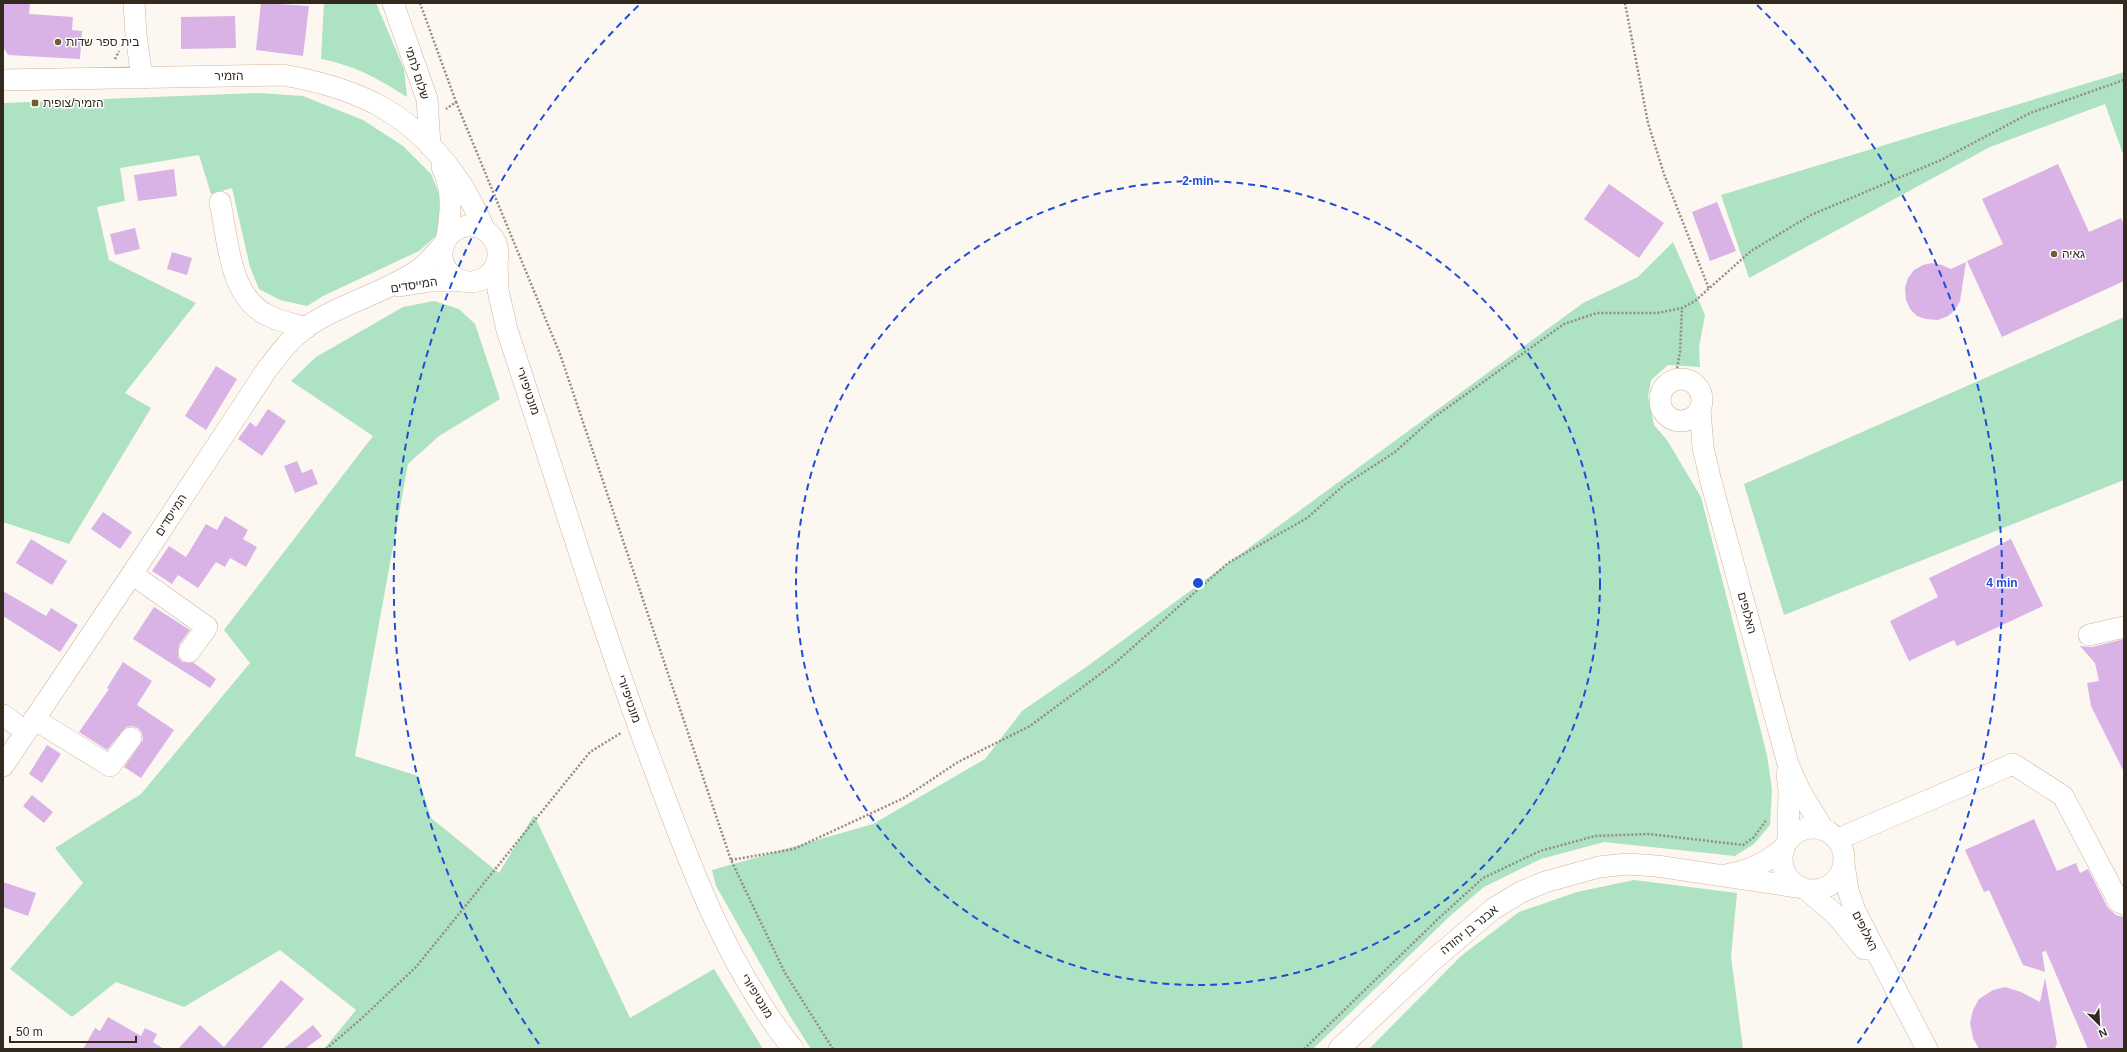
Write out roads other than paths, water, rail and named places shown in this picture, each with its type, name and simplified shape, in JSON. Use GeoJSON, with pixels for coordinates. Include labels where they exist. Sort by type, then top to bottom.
{"type":"FeatureCollection","features":[{"type":"Feature","properties":{"kind":"street"},"geometry":{"type":"LineString","coordinates":[[134,3],[136,35],[142,78]]}},
{"type":"Feature","properties":{"kind":"street","name":"שלום לחמי"},"geometry":{"type":"LineString","coordinates":[[393,3],[427,99],[428,121],[432,147]]}},
{"type":"Feature","properties":{"kind":"street","name":"הזמיר"},"geometry":{"type":"LineString","coordinates":[[3,80],[284,76],[320,82],[358,95],[390,110],[415,130],[432,147],[463,187],[485,230]]}},
{"type":"Feature","properties":{"kind":"street","name":"הזמיר"},"geometry":{"type":"LineString","coordinates":[[432,147],[444,169],[449,187],[452,212],[445,241]]}},
{"type":"Feature","properties":{"kind":"street"},"geometry":{"type":"LineString","coordinates":[[220,202],[233,265],[239,286],[254,307],[268,316],[306,328]]}},
{"type":"Feature","properties":{"kind":"street"},"geometry":{"type":"LineString","coordinates":[[478,226],[485,230],[492,236],[497,244],[497,263],[487,276],[466,281],[453,277],[445,266],[441,254],[445,241],[461,227],[478,226]]}},
{"type":"Feature","properties":{"kind":"street","name":"המייסדים"},"geometry":{"type":"LineString","coordinates":[[3,766],[266,371],[285,346],[306,328],[417,271],[429,261],[445,241]]}},
{"type":"Feature","properties":{"kind":"street","name":"מונטיפיורי"},"geometry":{"type":"LineString","coordinates":[[497,263],[498,290],[507,330],[638,725],[703,894],[725,941],[751,988],[793,1049]]}},
{"type":"Feature","properties":{"kind":"street","name":"המייסדים"},"geometry":{"type":"LineString","coordinates":[[368,295],[416,283],[466,281]]}},
{"type":"Feature","properties":{"kind":"street","name":"מונטיפיורי"},"geometry":{"type":"LineString","coordinates":[[466,281],[486,299],[507,330]]}},
{"type":"Feature","properties":{"kind":"street"},"geometry":{"type":"LineString","coordinates":[[1682,379],[1695,384],[1702,396],[1700,410],[1691,419],[1684,421],[1672,419],[1662,409],[1661,395],[1668,384],[1675,380],[1682,379]]}},
{"type":"Feature","properties":{"kind":"street","name":"האלופים"},"geometry":{"type":"LineString","coordinates":[[1700,410],[1703,447],[1710,478],[1788,764],[1800,791],[1830,834]]}},
{"type":"Feature","properties":{"kind":"street","name":"האלופים"},"geometry":{"type":"LineString","coordinates":[[1672,419],[1688,438],[1710,478]]}},
{"type":"Feature","properties":{"kind":"street"},"geometry":{"type":"LineString","coordinates":[[132,574],[206,628],[189,652]]}},
{"type":"Feature","properties":{"kind":"street"},"geometry":{"type":"LineString","coordinates":[[2089,635],[2124,627]]}},
{"type":"Feature","properties":{"kind":"street"},"geometry":{"type":"LineString","coordinates":[[3,715],[30,725],[110,766],[131,738]]}},
{"type":"Feature","properties":{"kind":"street","name":"האלופים"},"geometry":{"type":"LineString","coordinates":[[1784,749],[1789,791],[1785,845]]}},
{"type":"Feature","properties":{"kind":"street"},"geometry":{"type":"LineString","coordinates":[[1830,834],[2013,764],[2063,796],[2119,902],[2124,904]]}},
{"type":"Feature","properties":{"kind":"street"},"geometry":{"type":"LineString","coordinates":[[1813,827],[1830,834],[1842,847],[1844,864],[1835,882],[1827,888],[1818,890],[1802,888],[1789,880],[1783,870],[1781,860],[1785,845],[1795,833],[1813,827]]}},
{"type":"Feature","properties":{"kind":"street","name":"אבנר בן יהודה"},"geometry":{"type":"LineString","coordinates":[[1724,876],[1751,869],[1769,860],[1785,845]]}},
{"type":"Feature","properties":{"kind":"street","name":"אבנר בן יהודה"},"geometry":{"type":"LineString","coordinates":[[1339,1049],[1459,937],[1493,909],[1521,892],[1568,874],[1599,867],[1627,864],[1657,866],[1802,888]]}},
{"type":"Feature","properties":{"kind":"street","name":"האלופים"},"geometry":{"type":"LineString","coordinates":[[1844,864],[1848,890],[1855,911],[1927,1049]]}},
{"type":"Feature","properties":{"kind":"street","name":"האלופים"},"geometry":{"type":"LineString","coordinates":[[1802,888],[1837,916],[1898,994]]}},
{"type":"Feature","properties":{"kind":"place","name":"בית ספר שדות"},"geometry":{"type":"Point","coordinates":[58,42]}},
{"type":"Feature","properties":{"kind":"place","name":"הזמיר/צופית"},"geometry":{"type":"Point","coordinates":[35,103]}},
{"type":"Feature","properties":{"kind":"place","name":"גאיה"},"geometry":{"type":"Point","coordinates":[2054,254]}}]}
